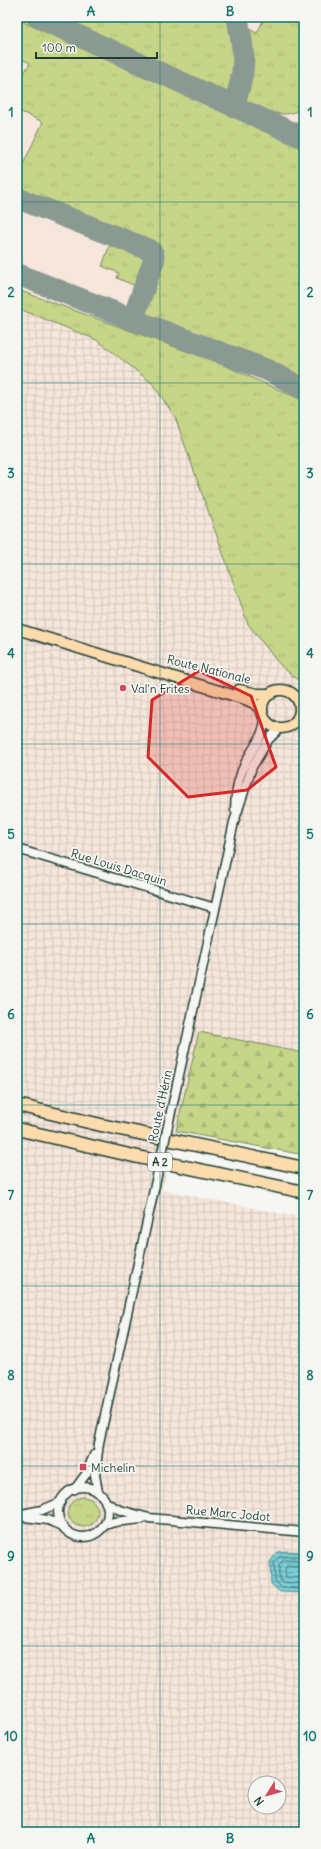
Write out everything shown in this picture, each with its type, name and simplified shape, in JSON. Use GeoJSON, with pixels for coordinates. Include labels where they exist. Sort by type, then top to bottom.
{"type":"FeatureCollection","features":[{"type":"Feature","properties":{"kind":"highway"},"geometry":{"type":"LineString","coordinates":[[17,1097],[100,1125]]}},
{"type":"Feature","properties":{"kind":"highway","name":"A 2"},"geometry":{"type":"LineString","coordinates":[[17,1105],[100,1125],[304,1168]]}},
{"type":"Feature","properties":{"kind":"highway","name":"A 2"},"geometry":{"type":"LineString","coordinates":[[17,1129],[138,1157],[304,1192]]}},
{"type":"Feature","properties":{"kind":"main road","name":"Route Nationale"},"geometry":{"type":"LineString","coordinates":[[17,628],[245,699],[254,703],[264,715]]}},
{"type":"Feature","properties":{"kind":"main road","name":"Route Nationale"},"geometry":{"type":"LineString","coordinates":[[142,666],[211,682],[249,693],[263,695],[271,694]]}},
{"type":"Feature","properties":{"kind":"main road"},"geometry":{"type":"LineString","coordinates":[[278,691],[286,691],[293,695],[302,705],[299,722],[289,727],[280,728],[272,726],[264,715],[264,701],[271,694],[278,691]]}},
{"type":"Feature","properties":{"kind":"street","name":"Route d'Hérin"},"geometry":{"type":"LineString","coordinates":[[234,822],[237,784],[246,762],[263,732],[264,715]]}},
{"type":"Feature","properties":{"kind":"street","name":"Route d'Hérin"},"geometry":{"type":"LineString","coordinates":[[98,1492],[95,1475],[99,1443],[234,822],[252,767],[268,740],[280,728]]}},
{"type":"Feature","properties":{"kind":"street","name":"Rue Louis Dacquin"},"geometry":{"type":"LineString","coordinates":[[17,849],[215,908]]}},
{"type":"Feature","properties":{"kind":"street","name":"Route d'Hérin"},"geometry":{"type":"LineString","coordinates":[[75,1489],[89,1469],[99,1443]]}},
{"type":"Feature","properties":{"kind":"street"},"geometry":{"type":"LineString","coordinates":[[17,1516],[48,1520],[63,1526],[73,1534],[84,1536],[94,1534],[103,1526],[108,1513],[106,1503],[98,1492],[85,1487],[75,1489],[67,1494],[61,1502],[59,1512],[63,1526]]}},
{"type":"Feature","properties":{"kind":"street"},"geometry":{"type":"LineString","coordinates":[[17,1516],[42,1510],[61,1502]]}},
{"type":"Feature","properties":{"kind":"street","name":"Rue Marc Jodot"},"geometry":{"type":"LineString","coordinates":[[106,1503],[120,1510],[149,1518],[304,1532]]}},
{"type":"Feature","properties":{"kind":"street","name":"Rue Marc Jodot"},"geometry":{"type":"LineString","coordinates":[[103,1526],[119,1521],[149,1518]]}},
{"type":"Feature","properties":{"kind":"highlighted area"},"geometry":{"type":"Polygon","coordinates":[[[199,671],[251,696],[276,767],[247,790],[188,797],[148,757],[152,700],[199,671]]]}},
{"type":"Feature","properties":{"kind":"shaded area"},"geometry":{"type":"Polygon","coordinates":[[[17,17],[304,17],[304,685],[248,624],[175,417],[97,340],[17,308],[17,17]]]}},
{"type":"Feature","properties":{"kind":"shaded area"},"geometry":{"type":"Polygon","coordinates":[[[17,308],[97,340],[152,383],[175,417],[248,624],[281,666],[304,685],[304,1053],[199,1032],[162,1190],[304,1218],[304,1832],[17,1832],[17,308]]]}},
{"type":"Feature","properties":{"kind":"green space"},"geometry":{"type":"Polygon","coordinates":[[[60,17],[221,17],[233,23],[240,61],[233,93],[232,94],[60,17]]]}},
{"type":"Feature","properties":{"kind":"green space"},"geometry":{"type":"Polygon","coordinates":[[[265,17],[298,17],[304,38],[304,106],[289,114],[274,113],[244,100],[243,97],[250,60],[245,27],[257,33],[265,17]]]}},
{"type":"Feature","properties":{"kind":"green space"},"geometry":{"type":"Polygon","coordinates":[[[17,19],[304,148],[304,384],[269,365],[146,319],[140,307],[158,261],[158,255],[155,249],[17,193],[17,177],[43,122],[17,110],[17,81],[19,81],[30,63],[17,57],[17,19]]]}},
{"type":"Feature","properties":{"kind":"green space"},"geometry":{"type":"Polygon","coordinates":[[[112,239],[138,250],[148,267],[140,288],[117,278],[119,273],[102,266],[112,239]]]}},
{"type":"Feature","properties":{"kind":"green space"},"geometry":{"type":"Polygon","coordinates":[[[18,290],[219,363],[304,401],[304,685],[281,666],[248,624],[175,417],[152,383],[97,340],[17,308],[18,290]]]}},
{"type":"Feature","properties":{"kind":"green space"},"geometry":{"type":"Polygon","coordinates":[[[199,1032],[304,1053],[304,1155],[176,1131],[199,1032]]]}},
{"type":"Feature","properties":{"kind":"green space"},"geometry":{"type":"Polygon","coordinates":[[[83,1497],[94,1501],[98,1512],[94,1523],[83,1527],[72,1523],[68,1512],[72,1501],[83,1497]]]}},
{"type":"Feature","properties":{"kind":"water"},"geometry":{"type":"Polygon","coordinates":[[[277,1552],[304,1552],[304,1593],[280,1592],[271,1584],[270,1562],[277,1552]]]}},
{"type":"Feature","properties":{"kind":"taxiway"},"geometry":{"type":"LineString","coordinates":[[37,17],[304,138]]}},
{"type":"Feature","properties":{"kind":"taxiway"},"geometry":{"type":"LineString","coordinates":[[233,106],[238,94],[243,72],[242,41],[237,17]]}},
{"type":"Feature","properties":{"kind":"taxiway"},"geometry":{"type":"LineString","coordinates":[[17,198],[150,250],[153,254],[154,260],[135,313],[139,322],[267,370],[304,389]]}},
{"type":"Feature","properties":{"kind":"taxiway"},"geometry":{"type":"LineString","coordinates":[[17,274],[139,322]]}},
{"type":"Feature","properties":{"kind":"place","name":"Val'n Frites"},"geometry":{"type":"Point","coordinates":[123,688]}},
{"type":"Feature","properties":{"kind":"place","name":"Michelin"},"geometry":{"type":"Point","coordinates":[83,1467]}}]}
